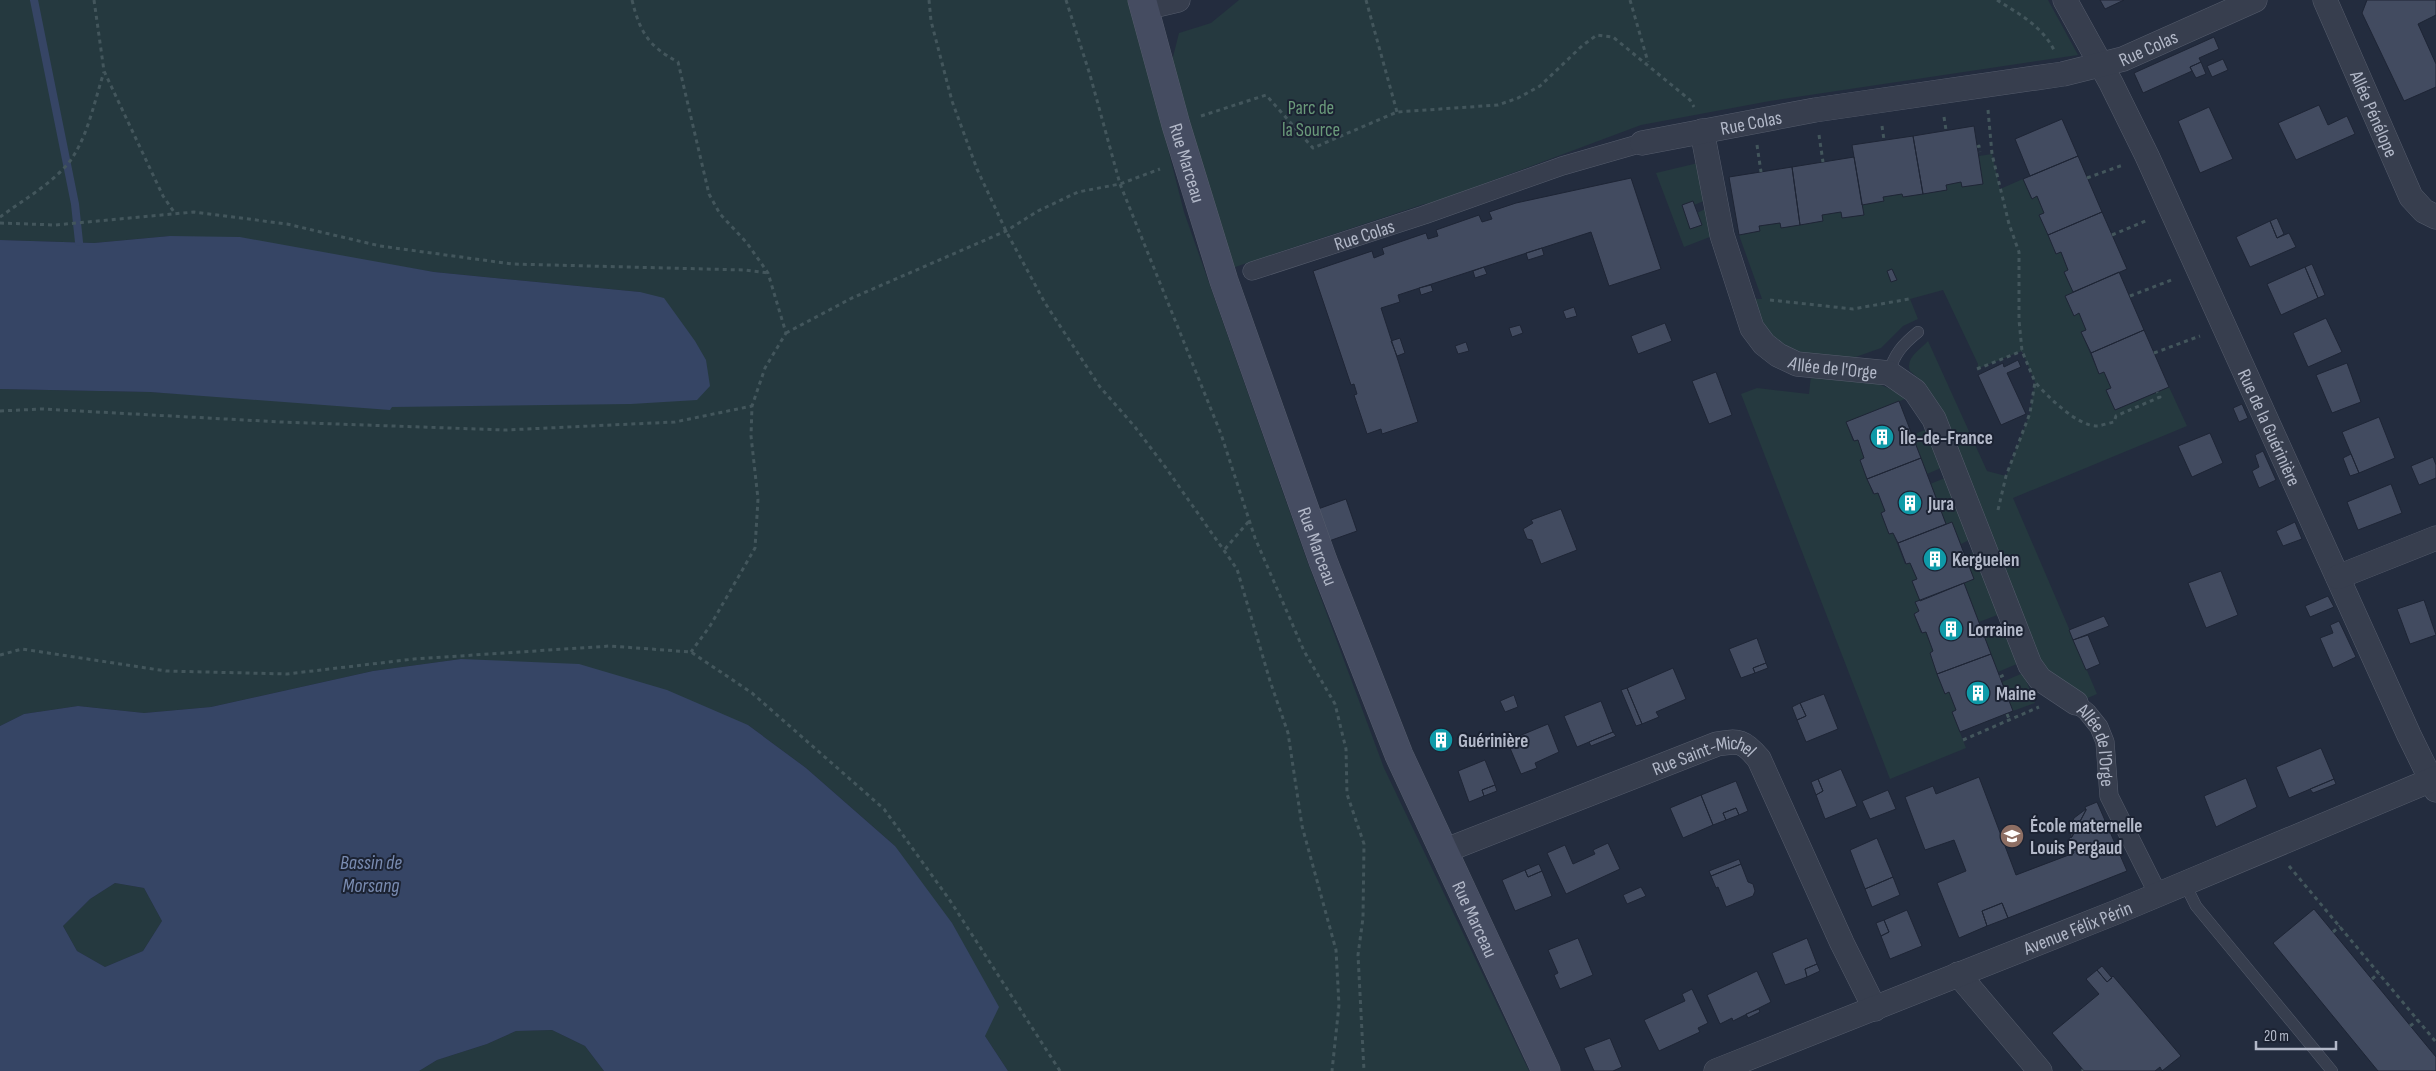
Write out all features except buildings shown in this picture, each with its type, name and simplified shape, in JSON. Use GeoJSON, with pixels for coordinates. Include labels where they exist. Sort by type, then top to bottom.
{"type":"FeatureCollection","features":[{"type":"Feature","properties":{"kind":"main road","name":"Rue Marceau"},"geometry":{"type":"LineString","coordinates":[[1142,4],[1176,125],[1224,281],[1323,561],[1399,755],[1546,1071]]}},
{"type":"Feature","properties":{"kind":"street"},"geometry":{"type":"LineString","coordinates":[[1142,4],[1178,0]]}},
{"type":"Feature","properties":{"kind":"street","name":"Rue de la Guérinière"},"geometry":{"type":"LineString","coordinates":[[2065,0],[2101,65],[2147,156],[2409,734],[2434,783]]}},
{"type":"Feature","properties":{"kind":"street","name":"Rue Colas"},"geometry":{"type":"LineString","coordinates":[[1252,272],[1424,215],[1562,166],[1642,143],[1824,109],[2063,74],[2101,65],[2123,59],[2255,0]]}},
{"type":"Feature","properties":{"kind":"street","name":"Allée Pénélope"},"geometry":{"type":"LineString","coordinates":[[2325,0],[2411,196],[2424,212],[2436,217]]}},
{"type":"Feature","properties":{"kind":"street","name":"Allée de l'Orge"},"geometry":{"type":"LineString","coordinates":[[1702,131],[1722,236],[1752,328],[1764,344],[1778,355],[1797,364],[1889,373],[1915,391],[1934,420],[2030,665],[2040,679],[2087,712],[2099,727],[2105,742],[2109,796],[2158,894]]}},
{"type":"Feature","properties":{"kind":"street"},"geometry":{"type":"LineString","coordinates":[[2338,577],[2436,538]]}},
{"type":"Feature","properties":{"kind":"street","name":"Rue Saint-Michel"},"geometry":{"type":"LineString","coordinates":[[1444,851],[1717,744],[1735,741],[1748,745],[1759,759],[1842,943],[1875,1009]]}},
{"type":"Feature","properties":{"kind":"street","name":"Avenue Félix Périn"},"geometry":{"type":"LineString","coordinates":[[1716,1071],[1875,1009],[2185,884],[2274,846],[2434,783]]}},
{"type":"Feature","properties":{"kind":"street"},"geometry":{"type":"LineString","coordinates":[[1958,974],[2040,1071]]}},
{"type":"Feature","properties":{"kind":"lane"},"geometry":{"type":"LineString","coordinates":[[1889,373],[1893,359],[1903,344],[1918,332]]}},
{"type":"Feature","properties":{"kind":"lane"},"geometry":{"type":"LineString","coordinates":[[2185,884],[2196,906],[2332,1071]]}},
{"type":"Feature","properties":{"kind":"path"},"geometry":{"type":"LineString","coordinates":[[94,0],[104,71],[163,196],[174,212]]}},
{"type":"Feature","properties":{"kind":"path"},"geometry":{"type":"LineString","coordinates":[[632,0],[639,26],[650,42],[662,53],[678,62],[708,194],[720,214],[747,243],[768,273],[786,333]]}},
{"type":"Feature","properties":{"kind":"path"},"geometry":{"type":"LineString","coordinates":[[929,0],[932,21],[952,101],[977,169],[1006,231],[1045,303],[1100,387],[1140,434],[1199,518],[1225,549],[1237,569],[1270,681],[1288,733],[1302,826],[1336,950],[1339,1005],[1332,1071]]}},
{"type":"Feature","properties":{"kind":"path"},"geometry":{"type":"LineString","coordinates":[[1066,0],[1090,75],[1120,184],[1220,434],[1254,538],[1304,651],[1335,704],[1346,749],[1347,794],[1364,844],[1363,918],[1358,954],[1364,1071]]}},
{"type":"Feature","properties":{"kind":"path"},"geometry":{"type":"LineString","coordinates":[[1366,0],[1397,112]]}},
{"type":"Feature","properties":{"kind":"path"},"geometry":{"type":"LineString","coordinates":[[1630,0],[1648,63]]}},
{"type":"Feature","properties":{"kind":"path"},"geometry":{"type":"LineString","coordinates":[[1997,0],[2041,31],[2050,41],[2063,74]]}},
{"type":"Feature","properties":{"kind":"path"},"geometry":{"type":"LineString","coordinates":[[1176,125],[1266,95],[1313,148],[1397,112],[1498,105],[1518,98],[1540,86],[1583,45],[1597,35],[1614,37],[1648,63],[1690,100],[1698,115],[1702,131]]}},
{"type":"Feature","properties":{"kind":"path"},"geometry":{"type":"LineString","coordinates":[[0,216],[50,180],[74,156],[86,129],[104,71]]}},
{"type":"Feature","properties":{"kind":"path"},"geometry":{"type":"LineString","coordinates":[[1986,85],[1992,154],[2009,224],[2019,252],[2018,320],[2022,351],[2035,382],[2053,403],[2096,426],[2114,422],[2116,416],[2160,397],[2158,392]]}},
{"type":"Feature","properties":{"kind":"path"},"geometry":{"type":"LineString","coordinates":[[1977,147],[1979,146],[1980,152]]}},
{"type":"Feature","properties":{"kind":"path"},"geometry":{"type":"LineString","coordinates":[[1757,147],[1761,172]]}},
{"type":"Feature","properties":{"kind":"path"},"geometry":{"type":"LineString","coordinates":[[2087,178],[2147,156]]}},
{"type":"Feature","properties":{"kind":"path"},"geometry":{"type":"LineString","coordinates":[[692,652],[710,626],[755,548],[758,499],[751,436],[752,406],[765,368],[786,333],[852,298],[1006,231],[1038,211],[1078,192],[1120,184],[1187,159]]}},
{"type":"Feature","properties":{"kind":"path"},"geometry":{"type":"LineString","coordinates":[[2112,236],[2172,210]]}},
{"type":"Feature","properties":{"kind":"path"},"geometry":{"type":"LineString","coordinates":[[0,223],[55,225],[174,212],[194,212],[287,224],[380,246],[512,264],[744,270],[768,273]]}},
{"type":"Feature","properties":{"kind":"path"},"geometry":{"type":"LineString","coordinates":[[2130,296],[2198,270]]}},
{"type":"Feature","properties":{"kind":"path"},"geometry":{"type":"LineString","coordinates":[[1742,299],[1853,309],[1909,299]]}},
{"type":"Feature","properties":{"kind":"path"},"geometry":{"type":"LineString","coordinates":[[2154,353],[2224,326]]}},
{"type":"Feature","properties":{"kind":"path"},"geometry":{"type":"LineString","coordinates":[[1977,369],[2022,351]]}},
{"type":"Feature","properties":{"kind":"path"},"geometry":{"type":"LineString","coordinates":[[2006,476],[2030,412],[2035,382]]}},
{"type":"Feature","properties":{"kind":"path"},"geometry":{"type":"LineString","coordinates":[[0,412],[42,409],[280,422],[505,430],[675,422],[752,406]]}},
{"type":"Feature","properties":{"kind":"path"},"geometry":{"type":"LineString","coordinates":[[1225,549],[1249,520]]}},
{"type":"Feature","properties":{"kind":"path"},"geometry":{"type":"LineString","coordinates":[[0,655],[22,650],[166,671],[287,674],[414,659],[610,646],[692,652],[752,693],[884,809],[949,899],[1060,1071]]}},
{"type":"Feature","properties":{"kind":"path"},"geometry":{"type":"LineString","coordinates":[[1963,740],[2037,709]]}},
{"type":"Feature","properties":{"kind":"path"},"geometry":{"type":"LineString","coordinates":[[2007,714],[2010,721]]}},
{"type":"Feature","properties":{"kind":"path"},"geometry":{"type":"LineString","coordinates":[[2274,846],[2436,1042]]}},
{"type":"Feature","properties":{"kind":"path"},"geometry":{"type":"LineString","coordinates":[[2333,932],[2340,926]]}},
{"type":"Feature","properties":{"kind":"path"},"geometry":{"type":"LineString","coordinates":[[2372,979],[2379,973]]}},
{"type":"Feature","properties":{"kind":"path"},"geometry":{"type":"LineString","coordinates":[[2410,1026],[2418,1020]]}},
{"type":"Feature","properties":{"kind":"green space"},"geometry":{"type":"Polygon","coordinates":[[[0,0],[1130,0],[1184,212],[1306,558],[1384,768],[1529,1071],[1008,1071],[985,1036],[895,846],[806,768],[748,725],[461,659],[373,671],[211,707],[144,713],[78,706],[24,714],[0,726],[0,389],[150,392],[391,407],[640,292],[434,272],[353,259],[170,236],[94,243],[0,240],[0,0]]]}},
{"type":"Feature","properties":{"kind":"green space","name":"Parc de la Source"},"geometry":{"type":"Polygon","coordinates":[[[1239,0],[2048,0],[2078,55],[1770,101],[1641,125],[1432,203],[1424,204],[1232,268],[1172,61],[1179,33],[1211,23],[1239,0]]]}},
{"type":"Feature","properties":{"kind":"green space"},"geometry":{"type":"Polygon","coordinates":[[[1992,154],[2000,189],[2023,179],[2031,198],[2037,196],[2044,213],[2040,215],[2056,254],[2061,252],[2068,270],[2064,272],[2073,292],[2066,296],[2074,316],[2079,313],[2086,330],[2081,332],[2099,374],[2104,372],[2111,388],[2106,390],[2115,410],[2169,387],[2187,426],[2013,498],[2097,694],[2083,700],[2043,671],[1939,406],[1924,383],[1910,371],[1909,366],[1914,354],[1928,341],[1987,471],[2006,476],[2030,413],[2035,382],[2022,351],[1977,369],[1978,364],[1943,290],[1910,299],[1918,319],[1903,326],[1881,348],[1850,359],[1828,359],[1782,347],[1763,326],[1755,299],[1762,299],[1739,235],[1760,231],[1759,226],[1780,223],[1781,228],[1823,221],[1822,215],[1841,212],[1842,218],[1863,215],[1862,205],[1884,201],[1883,197],[1902,194],[1903,197],[1947,190],[1946,185],[1961,182],[1979,156],[1992,154]]]}},
{"type":"Feature","properties":{"kind":"green space"},"geometry":{"type":"Polygon","coordinates":[[[1698,163],[1704,201],[1694,205],[1682,205],[1691,229],[1701,225],[1697,213],[1707,208],[1715,235],[1684,247],[1656,173],[1698,163]]]}},
{"type":"Feature","properties":{"kind":"green space"},"geometry":{"type":"Polygon","coordinates":[[[1811,375],[1848,378],[1885,386],[1905,399],[1846,422],[1853,441],[1858,440],[1864,458],[1860,460],[1873,494],[1878,493],[1885,511],[1881,513],[1889,534],[1893,533],[1905,564],[1910,563],[1917,579],[1912,581],[1920,601],[1915,602],[1919,611],[1914,614],[1921,633],[1926,632],[1933,651],[1930,653],[1945,694],[1949,692],[1956,710],[1952,712],[1966,748],[1890,779],[1741,394],[1757,388],[1809,394],[1811,375]]]}},
{"type":"Feature","properties":{"kind":"green space"},"geometry":{"type":"Polygon","coordinates":[[[1925,430],[1941,468],[1927,474],[1912,435],[1925,430]]]}},
{"type":"Feature","properties":{"kind":"green space"},"geometry":{"type":"Polygon","coordinates":[[[1945,478],[1969,540],[1961,544],[1952,523],[1946,524],[1930,484],[1945,478]]]}},
{"type":"Feature","properties":{"kind":"green space"},"geometry":{"type":"Polygon","coordinates":[[[1975,552],[2000,614],[1979,622],[1964,583],[1974,579],[1965,556],[1975,552]]]}},
{"type":"Feature","properties":{"kind":"green space"},"geometry":{"type":"Polygon","coordinates":[[[2005,625],[2019,663],[1998,672],[1983,634],[2005,625]]]}},
{"type":"Feature","properties":{"kind":"green space"},"geometry":{"type":"Polygon","coordinates":[[[2023,673],[2035,703],[2013,711],[2002,682],[2023,673]]]}},
{"type":"Feature","properties":{"kind":"green space"},"geometry":{"type":"Polygon","coordinates":[[[115,883],[144,888],[162,921],[143,951],[105,967],[77,951],[63,926],[90,899],[115,883]]]}},
{"type":"Feature","properties":{"kind":"green space"},"geometry":{"type":"Polygon","coordinates":[[[552,1030],[585,1046],[604,1071],[419,1071],[437,1060],[487,1044],[516,1031],[552,1030]]]}},
{"type":"Feature","properties":{"kind":"water"},"geometry":{"type":"Polygon","coordinates":[[[170,236],[240,237],[434,272],[640,292],[664,298],[695,341],[706,360],[710,386],[697,400],[631,404],[392,407],[390,410],[150,392],[0,389],[0,240],[94,243],[170,236]]]}},
{"type":"Feature","properties":{"kind":"water","name":"Bassin de Morsang"},"geometry":{"type":"Polygon","coordinates":[[[461,659],[579,664],[667,690],[748,725],[806,768],[895,846],[952,923],[999,1007],[985,1036],[1008,1071],[604,1071],[585,1046],[552,1030],[516,1031],[487,1044],[437,1060],[419,1071],[0,1071],[0,726],[24,714],[78,706],[144,713],[211,707],[373,671],[461,659]],[[115,883],[90,899],[63,926],[77,951],[105,967],[143,951],[162,921],[144,888],[115,883]]]}},
{"type":"Feature","properties":{"kind":"waterway"},"geometry":{"type":"LineString","coordinates":[[34,0],[75,204],[79,242]]}},
{"type":"Feature","properties":{"kind":"place","name":"Île-de-France"},"geometry":{"type":"Point","coordinates":[1882,437]}},
{"type":"Feature","properties":{"kind":"place","name":"Jura"},"geometry":{"type":"Point","coordinates":[1910,503]}},
{"type":"Feature","properties":{"kind":"place","name":"Kerguelen"},"geometry":{"type":"Point","coordinates":[1935,559]}},
{"type":"Feature","properties":{"kind":"place","name":"Lorraine"},"geometry":{"type":"Point","coordinates":[1951,629]}},
{"type":"Feature","properties":{"kind":"place","name":"Maine"},"geometry":{"type":"Point","coordinates":[1978,693]}},
{"type":"Feature","properties":{"kind":"place","name":"Guérinière"},"geometry":{"type":"Point","coordinates":[1441,740]}},
{"type":"Feature","properties":{"kind":"place","name":"École maternelle Louis Pergaud"},"geometry":{"type":"Point","coordinates":[2012,836]}}]}
